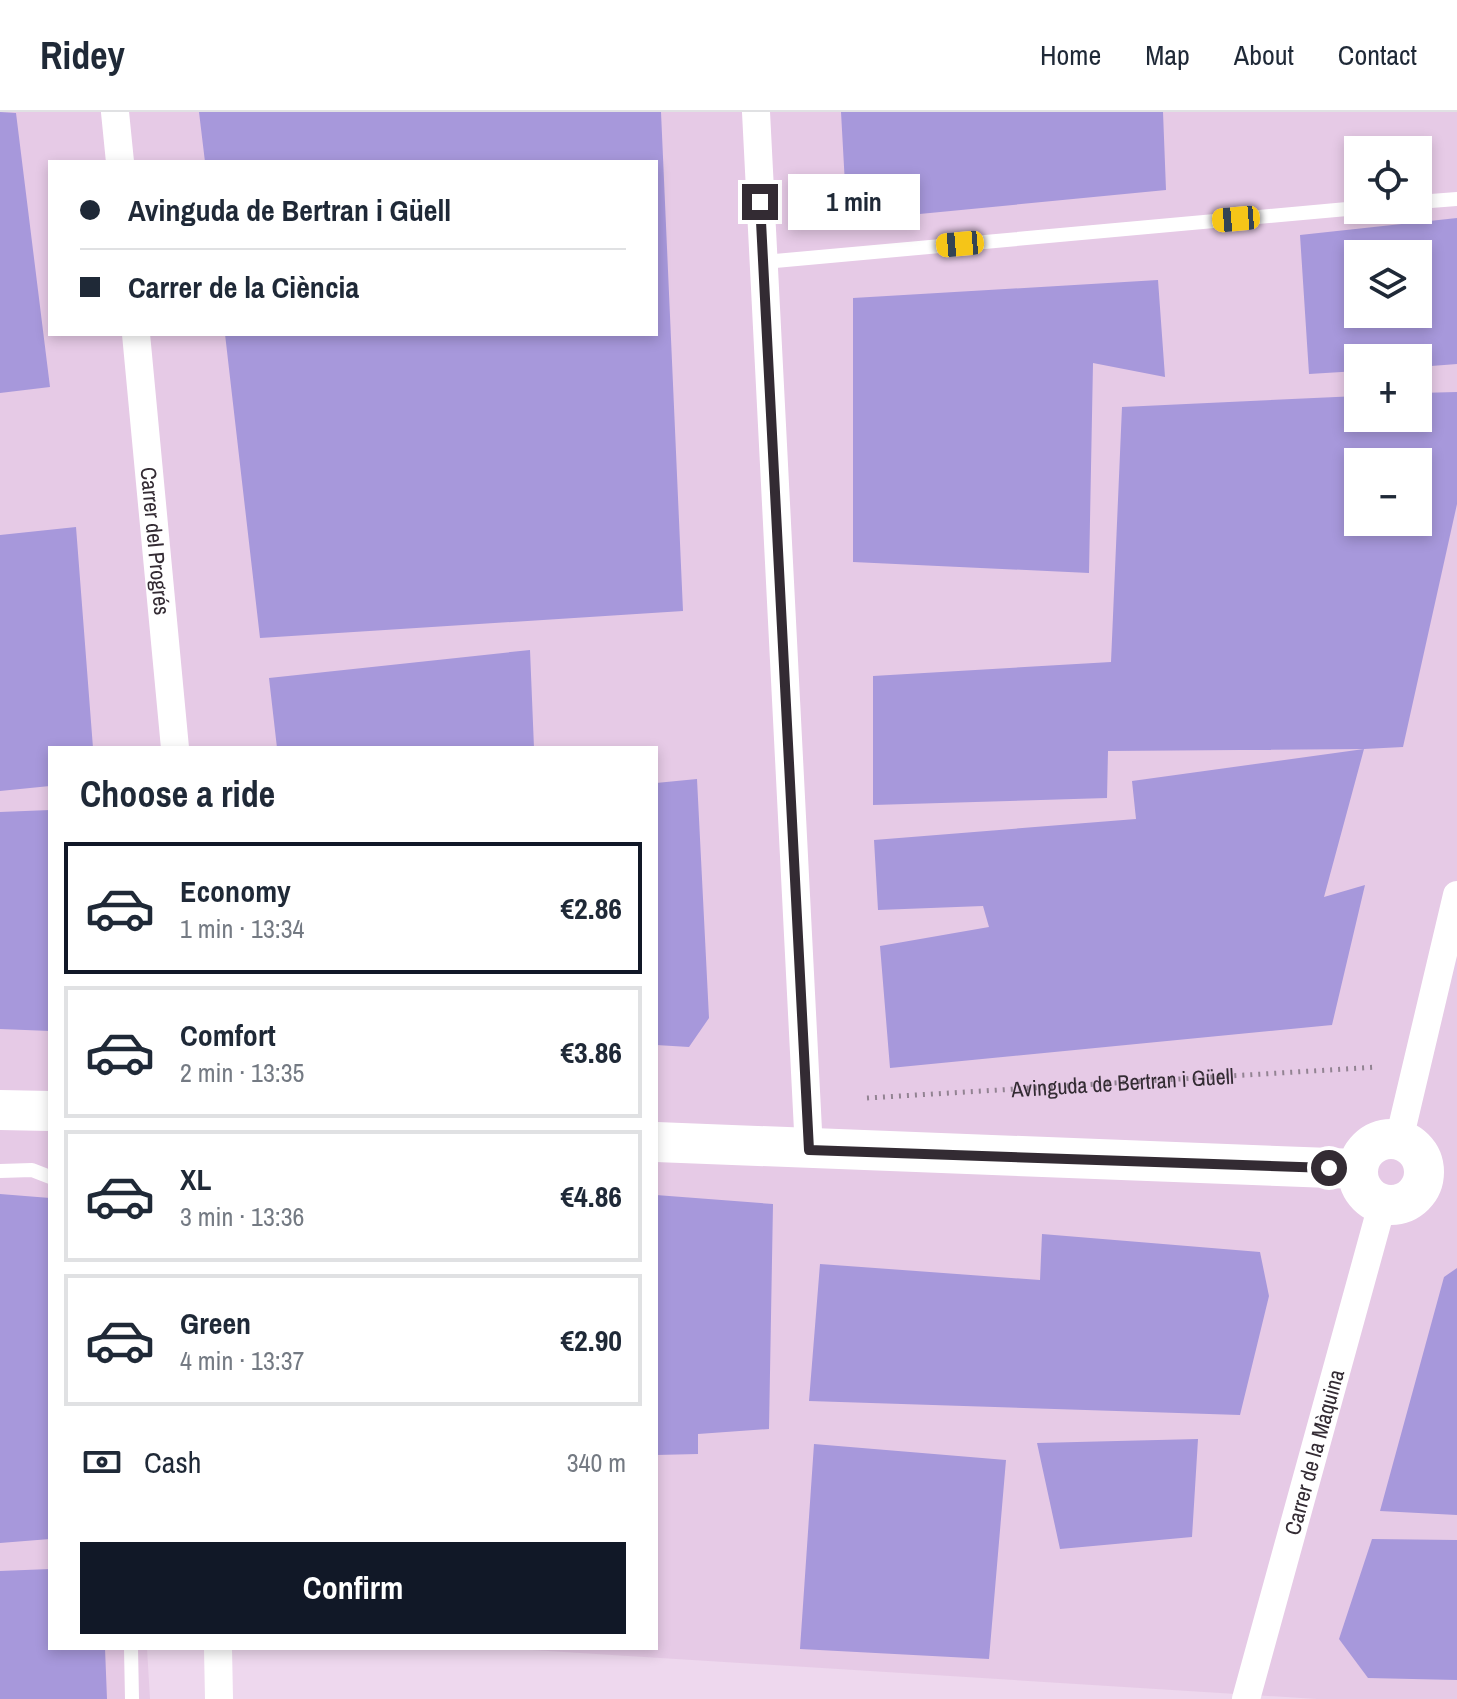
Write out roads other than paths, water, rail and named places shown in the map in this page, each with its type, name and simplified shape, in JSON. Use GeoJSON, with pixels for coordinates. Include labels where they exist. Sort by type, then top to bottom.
{"type":"FeatureCollection","features":[{"type":"Feature","properties":{"kind":"street"},"geometry":{"type":"LineString","coordinates":[[115,112],[120,160]]}},
{"type":"Feature","properties":{"kind":"street"},"geometry":{"type":"LineString","coordinates":[[756,112],[809,1150]]}},
{"type":"Feature","properties":{"kind":"street","name":"Carrer del Progrés"},"geometry":{"type":"LineString","coordinates":[[136,336],[175,746]]}},
{"type":"Feature","properties":{"kind":"street"},"geometry":{"type":"LineString","coordinates":[[1399,1140],[1457,895]]}},
{"type":"Feature","properties":{"kind":"street"},"geometry":{"type":"LineString","coordinates":[[0,1110],[48,1111]]}},
{"type":"Feature","properties":{"kind":"street"},"geometry":{"type":"LineString","coordinates":[[1385,1139],[1399,1140],[1418,1152],[1441,1174],[1398,1206],[1382,1205],[1364,1192],[1358,1181],[1357,1169],[1362,1156],[1372,1145],[1385,1139]]}},
{"type":"Feature","properties":{"kind":"street"},"geometry":{"type":"LineString","coordinates":[[658,1142],[1357,1169]]}},
{"type":"Feature","properties":{"kind":"street","name":"Carrer de la Màquina"},"geometry":{"type":"LineString","coordinates":[[1246,1699],[1382,1205]]}},
{"type":"Feature","properties":{"kind":"street"},"geometry":{"type":"LineString","coordinates":[[218,1650],[219,1699]]}},
{"type":"Feature","properties":{"kind":"lane"},"geometry":{"type":"LineString","coordinates":[[1432,201],[1457,199]]}},
{"type":"Feature","properties":{"kind":"lane"},"geometry":{"type":"LineString","coordinates":[[764,262],[1344,209]]}},
{"type":"Feature","properties":{"kind":"lane"},"geometry":{"type":"LineString","coordinates":[[0,1171],[32,1170],[48,1176]]}},
{"type":"Feature","properties":{"kind":"lane"},"geometry":{"type":"LineString","coordinates":[[131,1650],[132,1699]]}}]}
